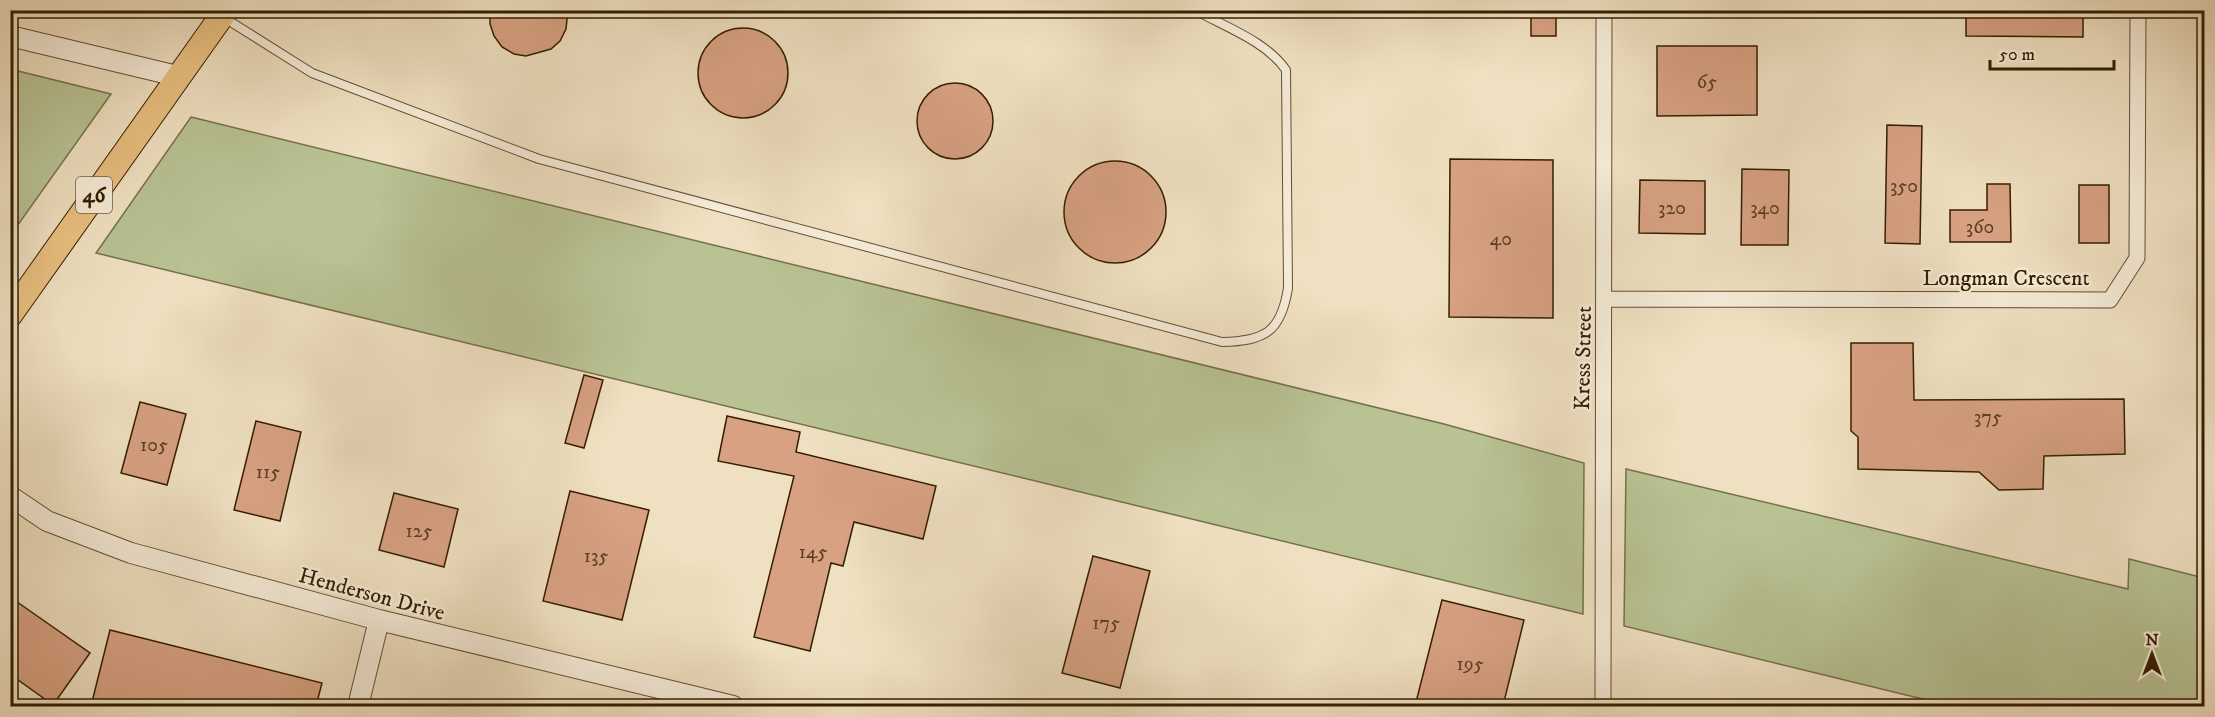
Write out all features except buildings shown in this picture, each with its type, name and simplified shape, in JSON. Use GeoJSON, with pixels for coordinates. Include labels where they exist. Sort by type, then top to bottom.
{"type":"FeatureCollection","features":[{"type":"Feature","properties":{"kind":"main road","name":"46"},"geometry":{"type":"LineString","coordinates":[[10,315],[177,76],[224,13]]}},
{"type":"Feature","properties":{"kind":"street","name":"Kress Street"},"geometry":{"type":"LineString","coordinates":[[1603,706],[1604,10]]}},
{"type":"Feature","properties":{"kind":"street","name":"Longman Crescent"},"geometry":{"type":"LineString","coordinates":[[1605,299],[2110,300],[2137,258],[2138,10]]}},
{"type":"Feature","properties":{"kind":"street"},"geometry":{"type":"LineString","coordinates":[[10,36],[177,76]]}},
{"type":"Feature","properties":{"kind":"street","name":"Henderson Drive"},"geometry":{"type":"LineString","coordinates":[[10,496],[47,521],[131,553],[379,620],[733,706]]}},
{"type":"Feature","properties":{"kind":"street"},"geometry":{"type":"LineString","coordinates":[[357,706],[379,620]]}},
{"type":"Feature","properties":{"kind":"lane"},"geometry":{"type":"LineString","coordinates":[[224,13],[312,73],[539,159],[1210,339],[1222,342],[1246,341],[1278,323],[1284,311],[1288,288],[1286,70],[1260,45],[1195,10]]}},
{"type":"Feature","properties":{"kind":"green space"},"geometry":{"type":"Polygon","coordinates":[[[10,69],[111,94],[15,229],[10,228],[10,69]]]}},
{"type":"Feature","properties":{"kind":"green space"},"geometry":{"type":"Polygon","coordinates":[[[191,117],[1444,424],[1584,463],[1583,614],[96,253],[191,117]]]}},
{"type":"Feature","properties":{"kind":"green space"},"geometry":{"type":"Polygon","coordinates":[[[1626,469],[2128,589],[2129,559],[2204,578],[2204,706],[1951,706],[1624,626],[1626,469]]]}}]}
